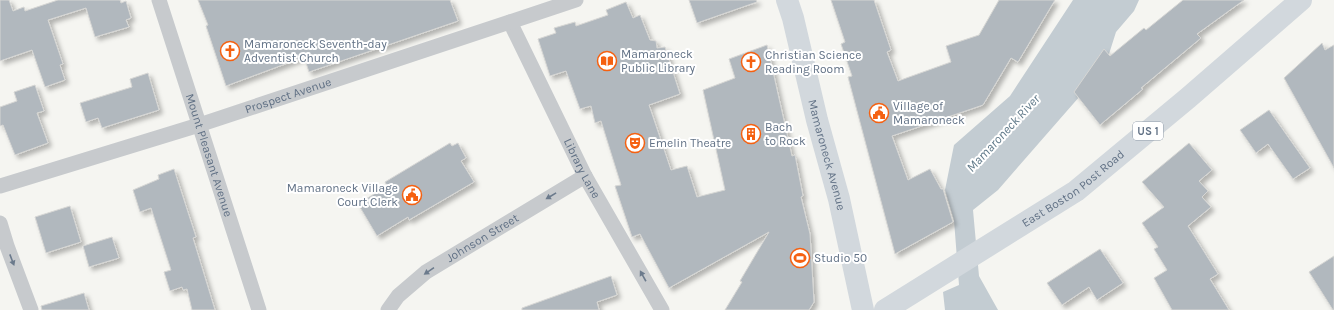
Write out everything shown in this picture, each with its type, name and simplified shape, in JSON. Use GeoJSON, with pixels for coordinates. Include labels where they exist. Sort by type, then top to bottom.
{"type":"FeatureCollection","features":[{"type":"Feature","properties":{"kind":"main road","name":"Mamaroneck Avenue"},"geometry":{"type":"LineString","coordinates":[[787,0],[793,18],[817,120],[839,198],[863,310]]}},
{"type":"Feature","properties":{"kind":"main road","name":"East Boston Post Road"},"geometry":{"type":"LineString","coordinates":[[885,310],[1076,191],[1188,98],[1301,0]]}},
{"type":"Feature","properties":{"kind":"street","name":"Mount Pleasant Avenue"},"geometry":{"type":"LineString","coordinates":[[159,0],[259,310]]}},
{"type":"Feature","properties":{"kind":"street","name":"Prospect Avenue"},"geometry":{"type":"LineString","coordinates":[[0,186],[199,125],[576,0]]}},
{"type":"Feature","properties":{"kind":"street","name":"Library Lane"},"geometry":{"type":"LineString","coordinates":[[510,22],[585,176],[662,310]]}},
{"type":"Feature","properties":{"kind":"street","name":"Johnson Street"},"geometry":{"type":"LineString","coordinates":[[388,310],[398,296],[426,272],[585,176]]}},
{"type":"Feature","properties":{"kind":"street"},"geometry":{"type":"LineString","coordinates":[[0,223],[31,310]]}},
{"type":"Feature","properties":{"kind":"water","name":"Mamaroneck River"},"geometry":{"type":"Polygon","coordinates":[[[1073,0],[1139,0],[1134,11],[1116,32],[1109,54],[1080,96],[998,190],[973,210],[979,276],[998,310],[945,310],[943,292],[959,285],[954,220],[945,190],[954,145],[1010,96],[1073,0]]]}},
{"type":"Feature","properties":{"kind":"building"},"geometry":{"type":"Polygon","coordinates":[[[0,0],[9,0],[13,11],[24,7],[25,11],[58,0],[120,0],[121,3],[126,1],[131,18],[126,20],[129,27],[95,37],[86,8],[48,20],[63,64],[60,65],[65,80],[45,87],[32,50],[0,61],[0,0]]]}},
{"type":"Feature","properties":{"kind":"building"},"geometry":{"type":"Polygon","coordinates":[[[198,0],[450,0],[458,21],[309,72],[304,57],[226,86],[206,26],[208,25],[198,0]]]}},
{"type":"Feature","properties":{"kind":"building"},"geometry":{"type":"Polygon","coordinates":[[[689,0],[756,0],[757,2],[697,23],[689,0]]]}},
{"type":"Feature","properties":{"kind":"building"},"geometry":{"type":"Polygon","coordinates":[[[831,0],[874,0],[891,50],[887,52],[898,81],[951,62],[946,46],[979,35],[999,0],[1055,0],[1018,62],[1011,58],[983,105],[892,136],[908,180],[930,169],[941,189],[943,189],[953,222],[895,254],[848,77],[852,76],[841,44],[845,42],[831,0]]]}},
{"type":"Feature","properties":{"kind":"building"},"geometry":{"type":"Polygon","coordinates":[[[1183,0],[1244,0],[1197,34],[1201,38],[1141,88],[1143,89],[1100,125],[1074,92],[1104,49],[1110,56],[1144,28],[1146,30],[1183,0]]]}},
{"type":"Feature","properties":{"kind":"building"},"geometry":{"type":"Polygon","coordinates":[[[626,2],[633,18],[640,15],[650,40],[656,41],[657,48],[665,47],[680,94],[649,105],[671,170],[687,166],[697,197],[725,190],[703,90],[735,78],[729,59],[767,45],[792,156],[795,155],[803,196],[801,197],[810,234],[814,302],[809,310],[725,310],[769,232],[669,288],[640,234],[632,237],[615,186],[621,185],[601,121],[595,123],[591,106],[580,109],[566,71],[550,76],[538,39],[556,33],[554,28],[575,22],[576,26],[608,15],[606,10],[626,2]]]}},
{"type":"Feature","properties":{"kind":"building"},"geometry":{"type":"Polygon","coordinates":[[[1322,43],[1325,50],[1334,45],[1334,168],[1284,78],[1322,43]]]}},
{"type":"Feature","properties":{"kind":"building"},"geometry":{"type":"Polygon","coordinates":[[[148,73],[159,110],[102,128],[98,118],[86,122],[80,103],[132,87],[130,79],[148,73]]]}},
{"type":"Feature","properties":{"kind":"building"},"geometry":{"type":"Polygon","coordinates":[[[35,85],[44,111],[37,113],[48,143],[15,155],[3,125],[0,126],[0,107],[17,101],[14,92],[35,85]]]}},
{"type":"Feature","properties":{"kind":"building"},"geometry":{"type":"Polygon","coordinates":[[[1269,110],[1310,168],[1293,179],[1268,144],[1256,153],[1240,130],[1269,110]]]}},
{"type":"Feature","properties":{"kind":"building","name":"Mamaroneck Village Court Clerk"},"geometry":{"type":"Polygon","coordinates":[[[450,143],[452,146],[458,143],[466,158],[461,161],[474,182],[409,220],[408,217],[377,236],[358,204],[387,186],[385,182],[450,143]]]}},
{"type":"Feature","properties":{"kind":"building"},"geometry":{"type":"Polygon","coordinates":[[[1189,143],[1212,170],[1199,181],[1208,191],[1202,197],[1211,207],[1188,226],[1218,274],[1210,279],[1229,310],[1172,310],[1154,278],[1167,270],[1154,249],[1158,247],[1142,223],[1164,207],[1142,182],[1189,143]]]}},
{"type":"Feature","properties":{"kind":"building"},"geometry":{"type":"Polygon","coordinates":[[[174,169],[196,237],[193,238],[215,310],[192,310],[187,289],[183,290],[182,287],[170,291],[164,272],[171,270],[151,208],[140,212],[133,190],[159,179],[158,175],[174,169]]]}},
{"type":"Feature","properties":{"kind":"building"},"geometry":{"type":"Polygon","coordinates":[[[70,206],[81,242],[46,253],[35,217],[70,206]]]}},
{"type":"Feature","properties":{"kind":"building"},"geometry":{"type":"Polygon","coordinates":[[[112,237],[119,258],[89,267],[83,246],[112,237]]]}},
{"type":"Feature","properties":{"kind":"building"},"geometry":{"type":"Polygon","coordinates":[[[1100,249],[1123,283],[1097,300],[1089,287],[1062,305],[1047,283],[1100,249]]]}},
{"type":"Feature","properties":{"kind":"building"},"geometry":{"type":"Polygon","coordinates":[[[1334,256],[1334,310],[1333,310],[1309,272],[1334,256]]]}},
{"type":"Feature","properties":{"kind":"building"},"geometry":{"type":"Polygon","coordinates":[[[611,276],[617,295],[597,302],[599,310],[522,310],[522,308],[611,276]]]}},
{"type":"Feature","properties":{"kind":"building"},"geometry":{"type":"Polygon","coordinates":[[[84,293],[89,310],[42,310],[41,306],[84,293]]]}},
{"type":"Feature","properties":{"kind":"place","name":"Mamaroneck Seventh-day Adventist Church"},"geometry":{"type":"Point","coordinates":[230,51]}},
{"type":"Feature","properties":{"kind":"place","name":"Mamaroneck Public Library"},"geometry":{"type":"Point","coordinates":[607,61]}},
{"type":"Feature","properties":{"kind":"place","name":"Christian Science Reading Room"},"geometry":{"type":"Point","coordinates":[751,62]}},
{"type":"Feature","properties":{"kind":"place","name":"Village of Mamaroneck"},"geometry":{"type":"Point","coordinates":[879,113]}},
{"type":"Feature","properties":{"kind":"place","name":"Bach to Rock"},"geometry":{"type":"Point","coordinates":[751,134]}},
{"type":"Feature","properties":{"kind":"place","name":"Emelin Theatre"},"geometry":{"type":"Point","coordinates":[635,143]}},
{"type":"Feature","properties":{"kind":"place","name":"Mamaroneck Village Court Clerk"},"geometry":{"type":"Point","coordinates":[412,195]}},
{"type":"Feature","properties":{"kind":"place","name":"Studio 50"},"geometry":{"type":"Point","coordinates":[800,258]}}]}
